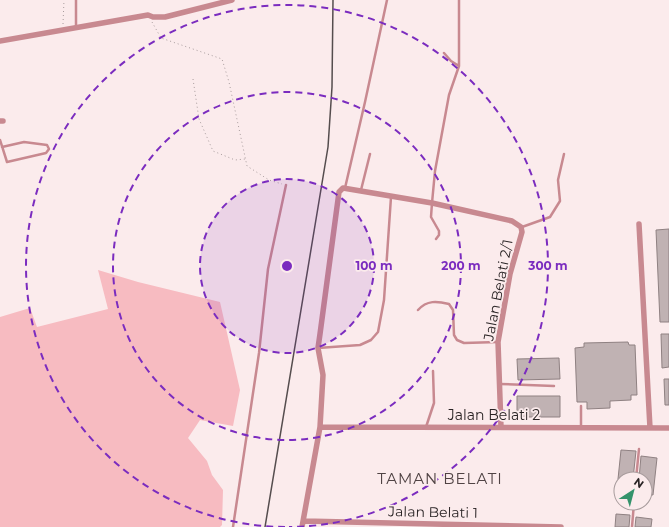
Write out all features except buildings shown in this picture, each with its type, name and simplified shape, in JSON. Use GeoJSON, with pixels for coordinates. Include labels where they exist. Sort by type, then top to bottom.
{"type":"FeatureCollection","features":[{"type":"Feature","properties":{"kind":"street"},"geometry":{"type":"LineString","coordinates":[[0,41],[63,28],[148,15],[153,17],[165,17],[232,0]]}},
{"type":"Feature","properties":{"kind":"street"},"geometry":{"type":"LineString","coordinates":[[302,527],[320,427],[323,375],[318,348],[339,192],[345,188]]}},
{"type":"Feature","properties":{"kind":"street","name":"Jalan Belati 2/1"},"geometry":{"type":"LineString","coordinates":[[345,188],[432,203],[512,220],[521,227],[522,232],[510,274],[498,342],[501,427]]}},
{"type":"Feature","properties":{"kind":"street"},"geometry":{"type":"LineString","coordinates":[[639,224],[650,428]]}},
{"type":"Feature","properties":{"kind":"street","name":"Jalan Belati 2"},"geometry":{"type":"LineString","coordinates":[[320,427],[669,428]]}},
{"type":"Feature","properties":{"kind":"street","name":"Jalan Belati 1"},"geometry":{"type":"LineString","coordinates":[[304,520],[561,527]]}},
{"type":"Feature","properties":{"kind":"lane"},"geometry":{"type":"LineString","coordinates":[[76,0],[76,26]]}},
{"type":"Feature","properties":{"kind":"lane"},"geometry":{"type":"LineString","coordinates":[[345,188],[365,102],[386,0]]}},
{"type":"Feature","properties":{"kind":"lane"},"geometry":{"type":"LineString","coordinates":[[436,239],[439,235],[439,231],[431,217],[435,171],[449,95],[459,66],[460,0]]}},
{"type":"Feature","properties":{"kind":"lane"},"geometry":{"type":"LineString","coordinates":[[444,53],[450,61],[459,66]]}},
{"type":"Feature","properties":{"kind":"lane"},"geometry":{"type":"LineString","coordinates":[[0,140],[2,147],[7,162],[46,153],[49,149],[47,145],[24,142],[2,147]]}},
{"type":"Feature","properties":{"kind":"lane"},"geometry":{"type":"LineString","coordinates":[[360,191],[367,173],[370,154]]}},
{"type":"Feature","properties":{"kind":"lane"},"geometry":{"type":"LineString","coordinates":[[521,227],[550,217],[560,202],[558,180],[564,154]]}},
{"type":"Feature","properties":{"kind":"lane"},"geometry":{"type":"LineString","coordinates":[[233,527],[259,353],[268,269],[286,185]]}},
{"type":"Feature","properties":{"kind":"lane"},"geometry":{"type":"LineString","coordinates":[[318,348],[360,346],[371,340],[378,332],[384,300],[391,197]]}},
{"type":"Feature","properties":{"kind":"lane"},"geometry":{"type":"LineString","coordinates":[[418,310],[423,304],[431,302],[449,304],[453,310],[454,335],[457,340],[464,343],[498,342]]}},
{"type":"Feature","properties":{"kind":"lane"},"geometry":{"type":"LineString","coordinates":[[426,427],[434,403],[432,371]]}},
{"type":"Feature","properties":{"kind":"lane"},"geometry":{"type":"LineString","coordinates":[[499,384],[554,386]]}},
{"type":"Feature","properties":{"kind":"lane"},"geometry":{"type":"LineString","coordinates":[[581,406],[581,427]]}},
{"type":"Feature","properties":{"kind":"lane"},"geometry":{"type":"LineString","coordinates":[[637,471],[639,449]]}},
{"type":"Feature","properties":{"kind":"lane"},"geometry":{"type":"LineString","coordinates":[[632,527],[633,511]]}},
{"type":"Feature","properties":{"kind":"path"},"geometry":{"type":"LineString","coordinates":[[63,28],[65,15],[64,0]]}},
{"type":"Feature","properties":{"kind":"path"},"geometry":{"type":"LineString","coordinates":[[148,15],[161,38],[222,59],[229,82],[247,166],[260,175],[286,185]]}},
{"type":"Feature","properties":{"kind":"path"},"geometry":{"type":"LineString","coordinates":[[193,79],[199,119],[213,151],[235,160],[246,158]]}},
{"type":"Feature","properties":{"kind":"shaded area"},"geometry":{"type":"Polygon","coordinates":[[[98,270],[138,282],[220,302],[240,390],[233,426],[200,420],[188,438],[207,461],[212,475],[223,490],[222,525],[220,527],[0,527],[0,317],[30,308],[37,327],[108,309],[98,270]]]}},
{"type":"Feature","properties":{"kind":"railway"},"geometry":{"type":"LineString","coordinates":[[265,527],[328,147],[332,87],[333,0]]}},
{"type":"Feature","properties":{"kind":"district","name":"TAMAN BELATI"},"geometry":{"type":"Point","coordinates":[440,479]}}]}
